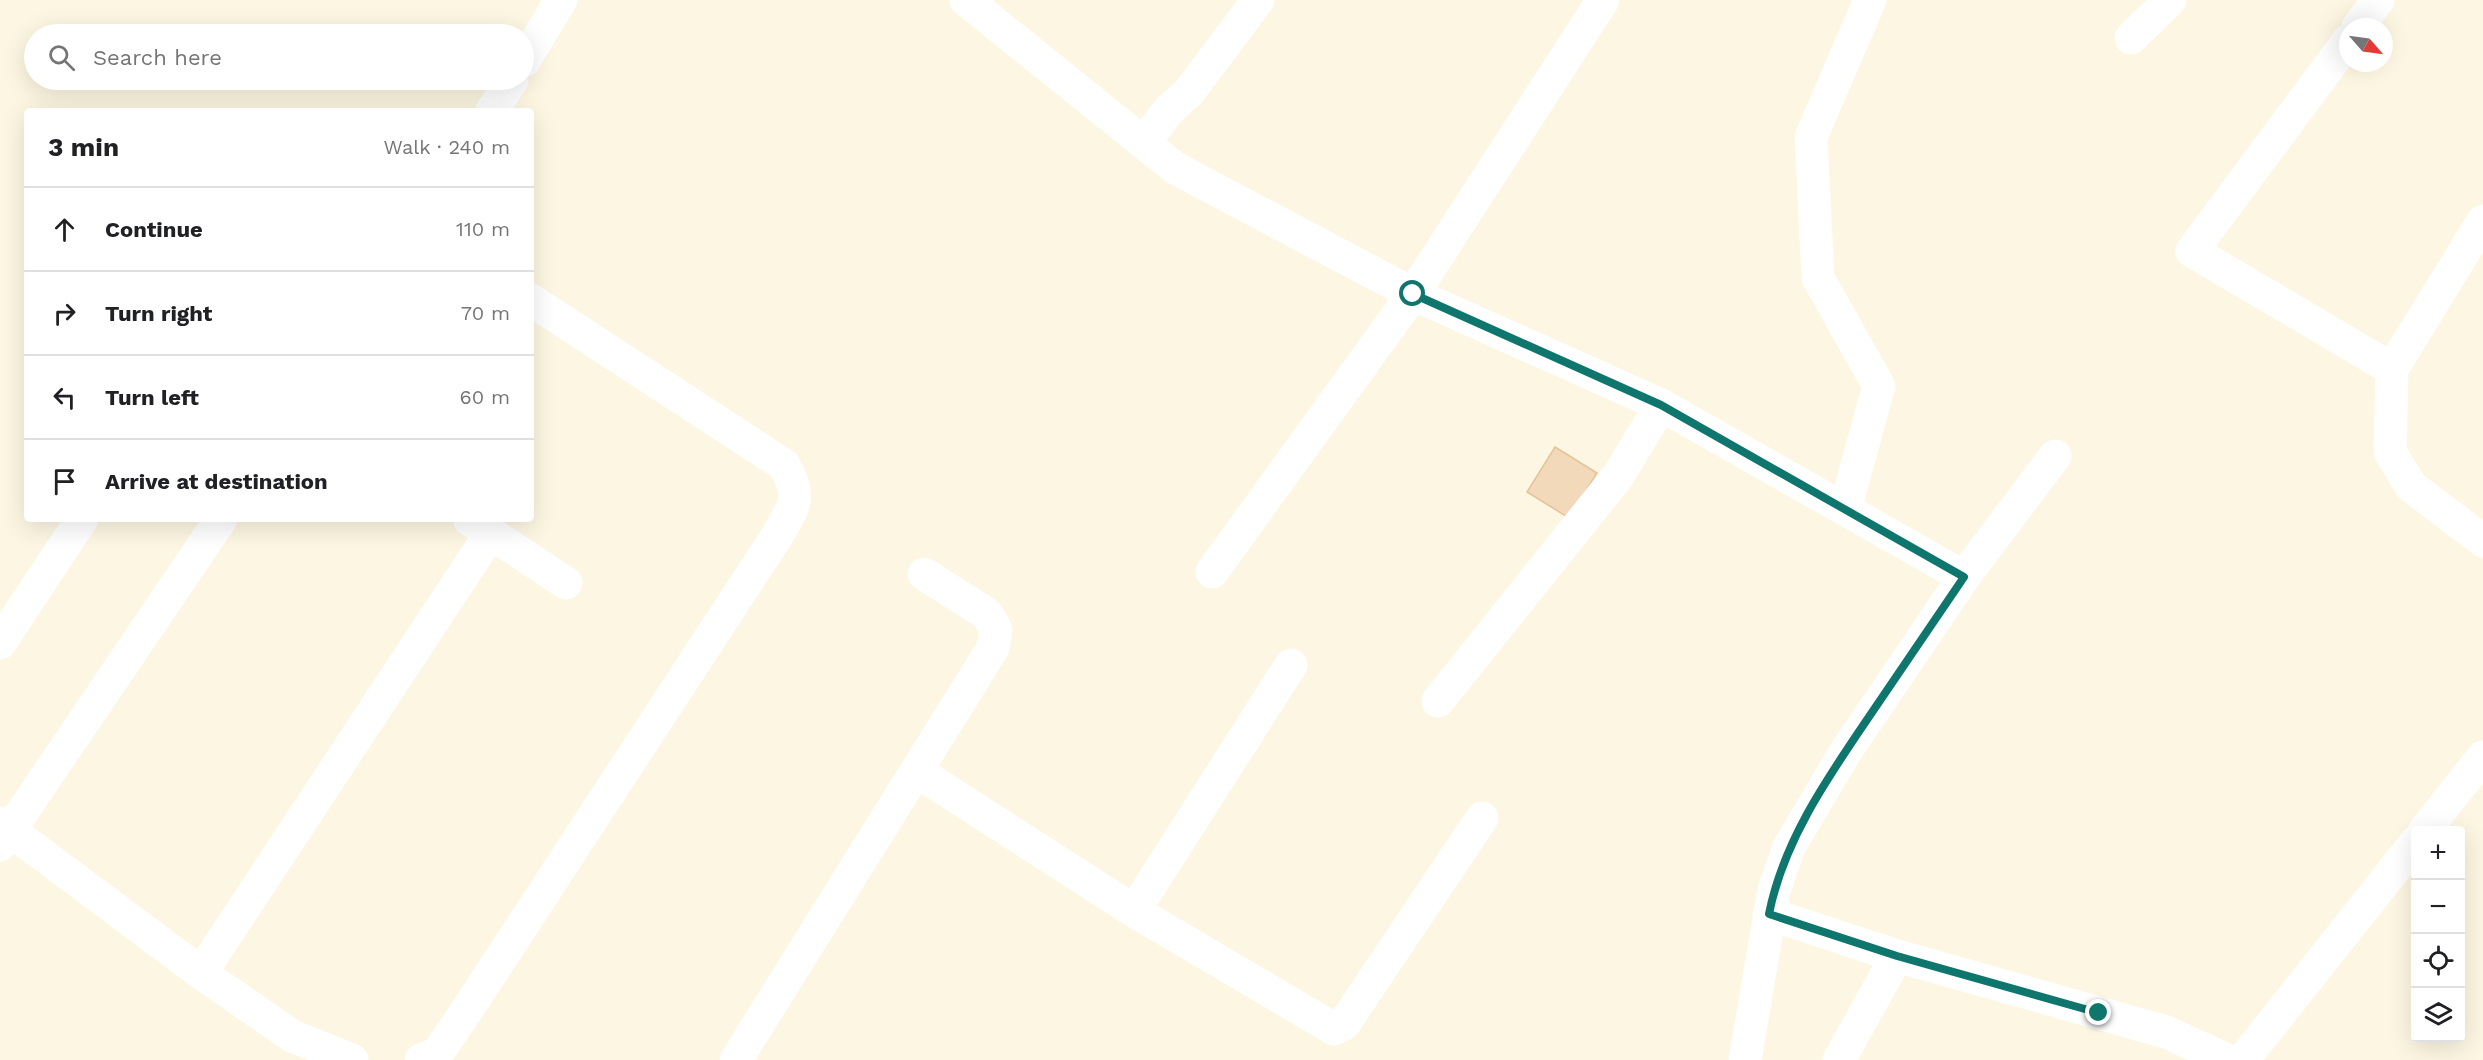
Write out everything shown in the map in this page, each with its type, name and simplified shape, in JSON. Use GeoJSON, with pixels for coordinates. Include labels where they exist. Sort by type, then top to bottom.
{"type":"FeatureCollection","features":[{"type":"Feature","properties":{"kind":"street"},"geometry":{"type":"LineString","coordinates":[[534,44],[561,0]]}},
{"type":"Feature","properties":{"kind":"street"},"geometry":{"type":"LineString","coordinates":[[1144,143],[1169,110],[1190,92],[1258,0]]}},
{"type":"Feature","properties":{"kind":"street"},"geometry":{"type":"LineString","coordinates":[[1212,572],[1413,294],[1603,0]]}},
{"type":"Feature","properties":{"kind":"street"},"geometry":{"type":"LineString","coordinates":[[1845,509],[1880,386],[1818,278],[1811,137],[1870,0]]}},
{"type":"Feature","properties":{"kind":"street"},"geometry":{"type":"LineString","coordinates":[[2132,38],[2170,0]]}},
{"type":"Feature","properties":{"kind":"street"},"geometry":{"type":"LineString","coordinates":[[2365,18],[2378,0]]}},
{"type":"Feature","properties":{"kind":"street"},"geometry":{"type":"LineString","coordinates":[[976,3],[1175,168],[1413,294],[1661,405],[1964,577]]}},
{"type":"Feature","properties":{"kind":"street"},"geometry":{"type":"LineString","coordinates":[[2339,53],[2192,251],[2392,369]]}},
{"type":"Feature","properties":{"kind":"street"},"geometry":{"type":"LineString","coordinates":[[494,108],[506,90]]}},
{"type":"Feature","properties":{"kind":"street"},"geometry":{"type":"LineString","coordinates":[[2483,221],[2392,369],[2390,452],[2411,486],[2483,541]]}},
{"type":"Feature","properties":{"kind":"street"},"geometry":{"type":"LineString","coordinates":[[436,1058],[794,507],[795,485],[784,465],[534,302]]}},
{"type":"Feature","properties":{"kind":"street"},"geometry":{"type":"LineString","coordinates":[[1438,701],[1618,476],[1661,405]]}},
{"type":"Feature","properties":{"kind":"street"},"geometry":{"type":"LineString","coordinates":[[1745,1060],[1769,914],[1774,890],[1789,847],[1846,751],[1964,577],[2055,456]]}},
{"type":"Feature","properties":{"kind":"street"},"geometry":{"type":"LineString","coordinates":[[0,643],[80,522]]}},
{"type":"Feature","properties":{"kind":"street"},"geometry":{"type":"LineString","coordinates":[[219,522],[3,833],[292,1036],[352,1060]]}},
{"type":"Feature","properties":{"kind":"street"},"geometry":{"type":"LineString","coordinates":[[201,973],[480,526],[566,583]]}},
{"type":"Feature","properties":{"kind":"street"},"geometry":{"type":"LineString","coordinates":[[735,1060],[918,772],[993,648],[996,630],[987,614],[924,574]]}},
{"type":"Feature","properties":{"kind":"street"},"geometry":{"type":"LineString","coordinates":[[1134,911],[1291,665]]}},
{"type":"Feature","properties":{"kind":"street"},"geometry":{"type":"LineString","coordinates":[[2429,826],[2483,757]]}},
{"type":"Feature","properties":{"kind":"street"},"geometry":{"type":"LineString","coordinates":[[918,772],[1134,911],[1326,1026],[1340,1028],[1482,818]]}},
{"type":"Feature","properties":{"kind":"street"},"geometry":{"type":"LineString","coordinates":[[2243,1060],[2411,847]]}},
{"type":"Feature","properties":{"kind":"street"},"geometry":{"type":"LineString","coordinates":[[1769,914],[1897,956],[2166,1032],[2227,1060]]}},
{"type":"Feature","properties":{"kind":"street"},"geometry":{"type":"LineString","coordinates":[[1839,1060],[1897,956]]}},
{"type":"Feature","properties":{"kind":"building"},"geometry":{"type":"Polygon","coordinates":[[[1555,447],[1597,473],[1569,518],[1527,492],[1555,447]]]}},
{"type":"Feature","properties":{"kind":"route"},"geometry":{"type":"LineString","coordinates":[[1413,294],[1661,405],[1964,577],[1846,751],[1789,847],[1774,890],[1769,914],[1897,956],[2099,1013]]}}]}
